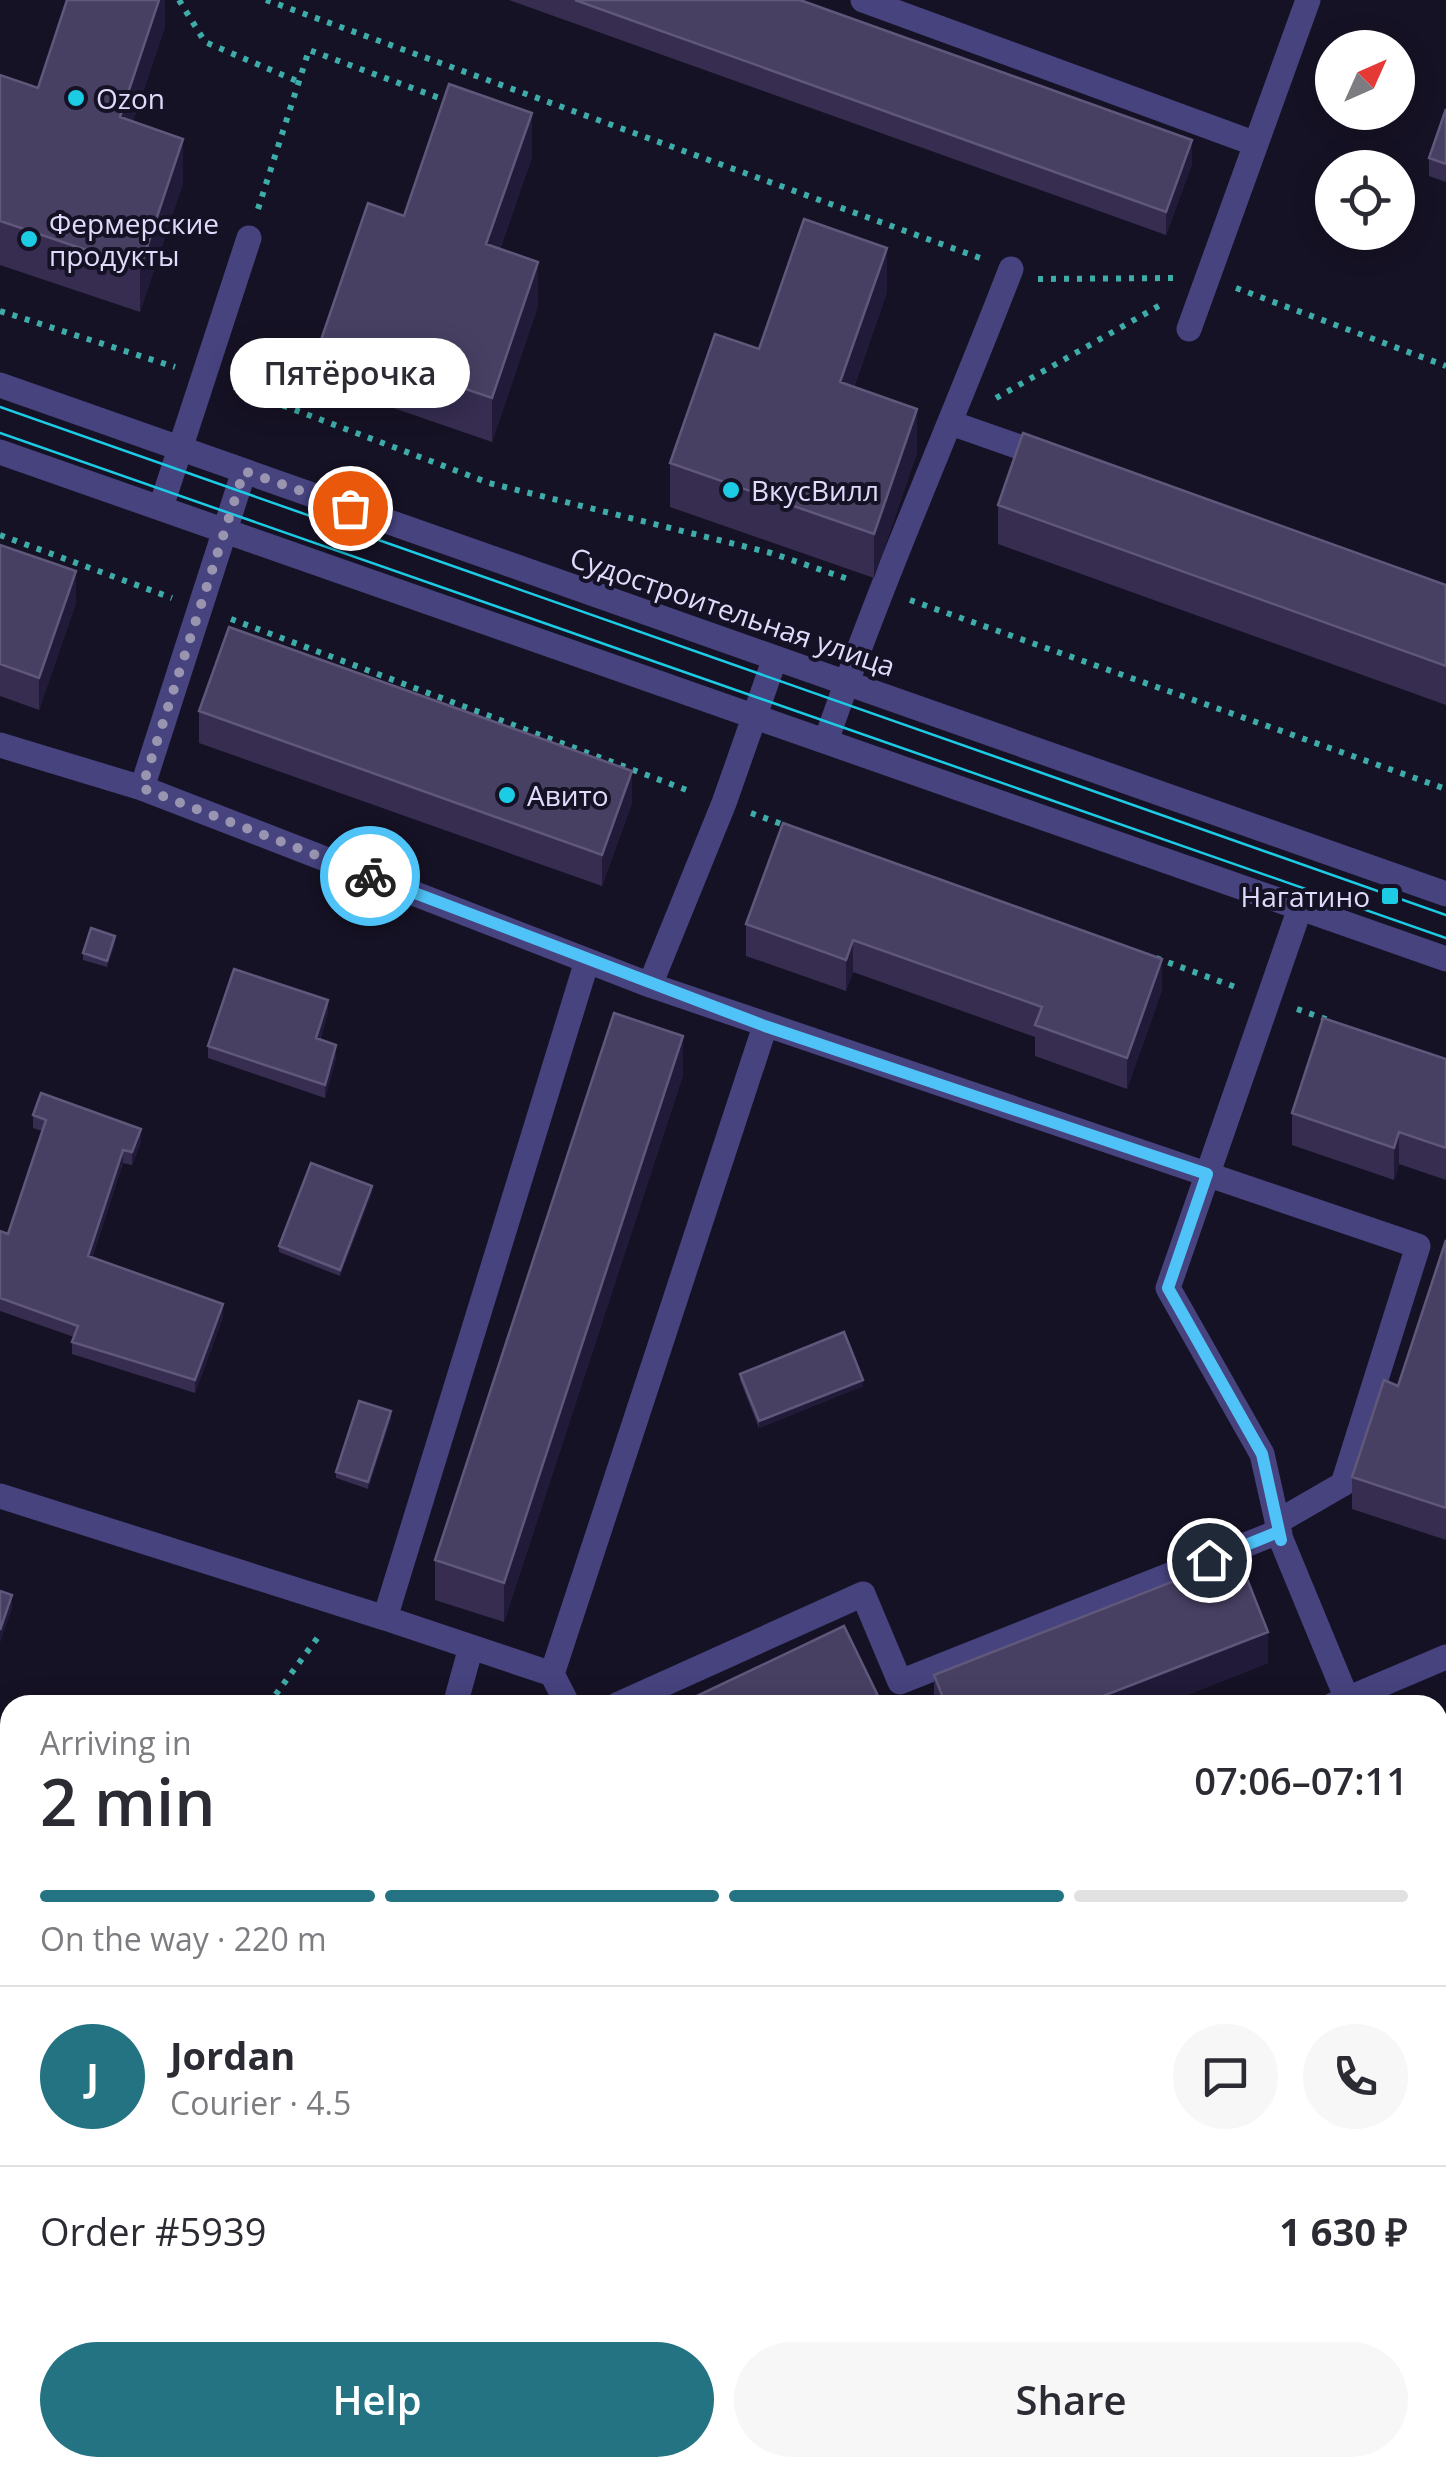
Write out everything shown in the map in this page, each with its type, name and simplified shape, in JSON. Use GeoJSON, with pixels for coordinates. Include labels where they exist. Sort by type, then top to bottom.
{"type":"FeatureCollection","features":[{"type":"Feature","properties":{"kind":"street"},"geometry":{"type":"LineString","coordinates":[[863,0],[1256,144]]}},
{"type":"Feature","properties":{"kind":"street"},"geometry":{"type":"LineString","coordinates":[[1189,330],[1308,0]]}},
{"type":"Feature","properties":{"kind":"street"},"geometry":{"type":"LineString","coordinates":[[161,508],[249,238]]}},
{"type":"Feature","properties":{"kind":"street"},"geometry":{"type":"LineString","coordinates":[[826,741],[880,590],[951,424],[1011,269]]}},
{"type":"Feature","properties":{"kind":"street","name":"Судостроительная улица"},"geometry":{"type":"LineString","coordinates":[[0,385],[1446,894]]}},
{"type":"Feature","properties":{"kind":"street"},"geometry":{"type":"LineString","coordinates":[[951,424],[1080,468]]}},
{"type":"Feature","properties":{"kind":"street"},"geometry":{"type":"LineString","coordinates":[[0,452],[1446,959]]}},
{"type":"Feature","properties":{"kind":"street"},"geometry":{"type":"LineString","coordinates":[[142,788],[244,471]]}},
{"type":"Feature","properties":{"kind":"street"},"geometry":{"type":"LineString","coordinates":[[650,985],[775,658]]}},
{"type":"Feature","properties":{"kind":"street"},"geometry":{"type":"LineString","coordinates":[[0,745],[142,788],[586,961],[765,1026],[1418,1246],[1343,1484],[1278,1532],[900,1682],[863,1594],[640,1695]]}},
{"type":"Feature","properties":{"kind":"street"},"geometry":{"type":"LineString","coordinates":[[1300,908],[1168,1288],[1262,1454],[1279,1531],[1338,1695]]}},
{"type":"Feature","properties":{"kind":"street"},"geometry":{"type":"LineString","coordinates":[[384,1618],[586,961]]}},
{"type":"Feature","properties":{"kind":"street"},"geometry":{"type":"LineString","coordinates":[[552,1674],[765,1026]]}},
{"type":"Feature","properties":{"kind":"street"},"geometry":{"type":"LineString","coordinates":[[0,1496],[552,1674],[563,1695]]}},
{"type":"Feature","properties":{"kind":"street"},"geometry":{"type":"LineString","coordinates":[[459,1695],[471,1646]]}},
{"type":"Feature","properties":{"kind":"street"},"geometry":{"type":"LineString","coordinates":[[1357,1695],[1446,1658]]}},
{"type":"Feature","properties":{"kind":"path"},"geometry":{"type":"LineString","coordinates":[[179,0],[205,42],[297,81]]}},
{"type":"Feature","properties":{"kind":"path"},"geometry":{"type":"LineString","coordinates":[[266,0],[1039,280],[1208,278],[1446,366]]}},
{"type":"Feature","properties":{"kind":"path"},"geometry":{"type":"LineString","coordinates":[[249,238],[309,50],[468,108]]}},
{"type":"Feature","properties":{"kind":"path"},"geometry":{"type":"LineString","coordinates":[[951,424],[1208,278]]}},
{"type":"Feature","properties":{"kind":"path"},"geometry":{"type":"LineString","coordinates":[[0,311],[205,376],[489,483],[771,552],[1446,789]]}},
{"type":"Feature","properties":{"kind":"path"},"geometry":{"type":"LineString","coordinates":[[275,1695],[342,1604]]}},
{"type":"Feature","properties":{"kind":"building"},"geometry":{"type":"Polygon","coordinates":[[[67,0],[159,0],[120,117],[183,139],[140,268],[0,221],[0,75],[38,88],[67,0]]]}},
{"type":"Feature","properties":{"kind":"building"},"geometry":{"type":"Polygon","coordinates":[[[575,0],[800,0],[1192,140],[1166,212],[575,0]]]}},
{"type":"Feature","properties":{"kind":"building"},"geometry":{"type":"Polygon","coordinates":[[[449,84],[532,113],[486,244],[538,262],[492,398],[321,340],[368,203],[404,216],[449,84]]]}},
{"type":"Feature","properties":{"kind":"building"},"geometry":{"type":"Polygon","coordinates":[[[1446,109],[1446,164],[1429,158],[1446,109]]]}},
{"type":"Feature","properties":{"kind":"building"},"geometry":{"type":"Polygon","coordinates":[[[804,219],[887,248],[840,382],[917,409],[874,534],[670,463],[715,334],[759,349],[804,219]]]}},
{"type":"Feature","properties":{"kind":"building"},"geometry":{"type":"Polygon","coordinates":[[[1023,433],[1446,585],[1446,666],[998,505],[1023,433]]]}},
{"type":"Feature","properties":{"kind":"building"},"geometry":{"type":"Polygon","coordinates":[[[0,545],[76,571],[39,678],[0,664],[0,545]]]}},
{"type":"Feature","properties":{"kind":"building"},"geometry":{"type":"Polygon","coordinates":[[[229,627],[632,771],[602,855],[199,711],[229,627]]]}},
{"type":"Feature","properties":{"kind":"building"},"geometry":{"type":"Polygon","coordinates":[[[783,823],[1162,959],[1127,1058],[1035,1025],[1042,1007],[853,940],[846,960],[746,924],[783,823]]]}},
{"type":"Feature","properties":{"kind":"building"},"geometry":{"type":"Polygon","coordinates":[[[91,928],[115,936],[107,961],[83,953],[91,928]]]}},
{"type":"Feature","properties":{"kind":"building"},"geometry":{"type":"Polygon","coordinates":[[[234,969],[328,1000],[316,1038],[336,1045],[325,1085],[208,1046],[234,969]]]}},
{"type":"Feature","properties":{"kind":"building"},"geometry":{"type":"Polygon","coordinates":[[[614,1013],[683,1036],[504,1583],[435,1560],[614,1013]]]}},
{"type":"Feature","properties":{"kind":"building"},"geometry":{"type":"Polygon","coordinates":[[[1323,1018],[1446,1059],[1446,1148],[1399,1132],[1394,1148],[1292,1113],[1323,1018]]]}},
{"type":"Feature","properties":{"kind":"building"},"geometry":{"type":"Polygon","coordinates":[[[41,1093],[141,1129],[132,1152],[123,1150],[88,1256],[223,1304],[195,1380],[72,1342],[78,1326],[0,1298],[0,1231],[8,1234],[46,1120],[33,1115],[41,1093]]]}},
{"type":"Feature","properties":{"kind":"building"},"geometry":{"type":"Polygon","coordinates":[[[311,1163],[372,1186],[340,1270],[279,1246],[311,1163]]]}},
{"type":"Feature","properties":{"kind":"building"},"geometry":{"type":"Polygon","coordinates":[[[1446,1240],[1446,1508],[1352,1477],[1384,1380],[1398,1386],[1446,1240]]]}},
{"type":"Feature","properties":{"kind":"building"},"geometry":{"type":"Polygon","coordinates":[[[844,1332],[863,1380],[759,1421],[740,1374],[844,1332]]]}},
{"type":"Feature","properties":{"kind":"building"},"geometry":{"type":"Polygon","coordinates":[[[359,1401],[391,1411],[368,1482],[336,1472],[359,1401]]]}},
{"type":"Feature","properties":{"kind":"building"},"geometry":{"type":"Polygon","coordinates":[[[1238,1556],[1268,1632],[1106,1695],[942,1695],[934,1675],[1238,1556]]]}},
{"type":"Feature","properties":{"kind":"building"},"geometry":{"type":"Polygon","coordinates":[[[0,1591],[12,1595],[0,1630],[0,1591]]]}},
{"type":"Feature","properties":{"kind":"building"},"geometry":{"type":"Polygon","coordinates":[[[844,1626],[878,1695],[699,1695],[844,1626]]]}},
{"type":"Feature","properties":{"kind":"tram line"},"geometry":{"type":"LineString","coordinates":[[0,407],[1446,915]]}},
{"type":"Feature","properties":{"kind":"tram line"},"geometry":{"type":"LineString","coordinates":[[0,433],[1446,938]]}},
{"type":"Feature","properties":{"kind":"way so far"},"geometry":{"type":"LineString","coordinates":[[350,508],[244,471],[142,788],[370,876]]}},
{"type":"Feature","properties":{"kind":"place","name":"Ozon"},"geometry":{"type":"Point","coordinates":[76,98]}},
{"type":"Feature","properties":{"kind":"place","name":"Фермерские продукты"},"geometry":{"type":"Point","coordinates":[29,239]}},
{"type":"Feature","properties":{"kind":"place","name":"ВкусВилл"},"geometry":{"type":"Point","coordinates":[731,490]}},
{"type":"Feature","properties":{"kind":"place","name":"Пятёрочка"},"geometry":{"type":"Point","coordinates":[350,508]}},
{"type":"Feature","properties":{"kind":"place","name":"Авито"},"geometry":{"type":"Point","coordinates":[507,795]}},
{"type":"Feature","properties":{"kind":"place","name":"Нагатино"},"geometry":{"type":"Point","coordinates":[1390,896]}},
{"type":"Feature","properties":{"kind":"route"},"geometry":{"type":"LineString","coordinates":[[370,876],[765,1026],[1207,1174],[1168,1288],[1262,1454],[1281,1540],[1278,1532],[1209,1560]]}}]}
